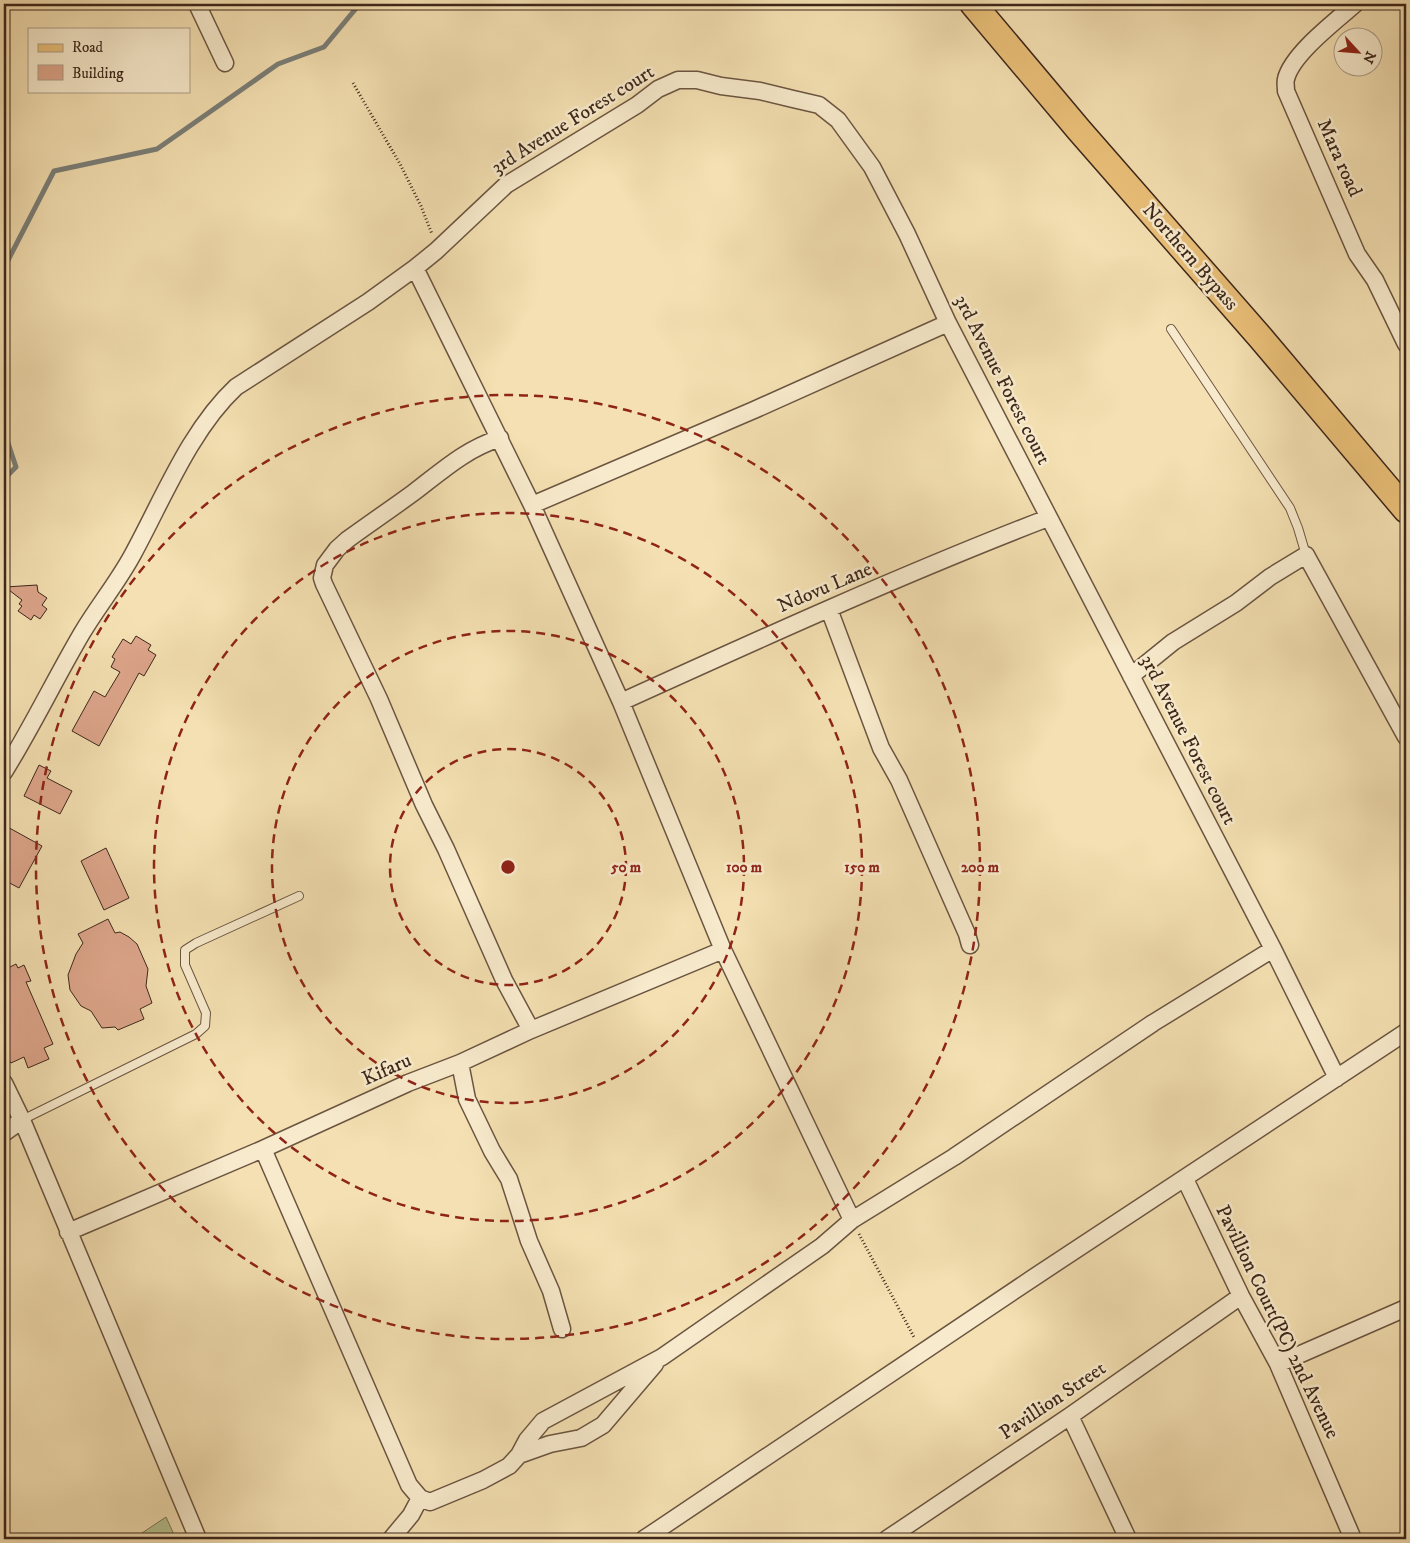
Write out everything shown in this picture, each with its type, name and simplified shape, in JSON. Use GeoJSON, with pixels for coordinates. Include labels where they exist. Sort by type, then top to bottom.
{"type":"FeatureCollection","features":[{"type":"Feature","properties":{"kind":"main road","name":"Northern Bypass"},"geometry":{"type":"LineString","coordinates":[[973,4],[1079,130],[1260,337],[1406,510]]}},
{"type":"Feature","properties":{"kind":"street"},"geometry":{"type":"LineString","coordinates":[[197,4],[225,62]]}},
{"type":"Feature","properties":{"kind":"street","name":"Mara road"},"geometry":{"type":"LineString","coordinates":[[1355,4],[1295,61],[1286,80],[1286,91],[1357,254],[1375,280],[1406,344]]}},
{"type":"Feature","properties":{"kind":"street","name":"3rd Avenue Forest court"},"geometry":{"type":"LineString","coordinates":[[4,772],[83,632],[132,557],[182,460],[222,400],[250,377],[368,302],[415,268],[436,252],[506,186],[630,109],[658,89],[678,80],[698,80],[721,86],[760,91],[819,105],[838,120],[872,167],[907,234],[948,323],[1273,949],[1337,1078]]}},
{"type":"Feature","properties":{"kind":"street"},"geometry":{"type":"LineString","coordinates":[[415,268],[532,505],[621,702],[724,950],[852,1220]]}},
{"type":"Feature","properties":{"kind":"street"},"geometry":{"type":"LineString","coordinates":[[532,505],[754,410],[948,323]]}},
{"type":"Feature","properties":{"kind":"street"},"geometry":{"type":"LineString","coordinates":[[500,438],[476,448],[453,461],[347,540],[337,548],[325,566],[322,578],[379,699],[424,805],[446,849],[504,980],[531,1030]]}},
{"type":"Feature","properties":{"kind":"street","name":"Ndovu Lane"},"geometry":{"type":"LineString","coordinates":[[621,702],[968,549],[1048,518]]}},
{"type":"Feature","properties":{"kind":"street"},"geometry":{"type":"LineString","coordinates":[[1131,676],[1173,642],[1236,603],[1306,555],[1406,737]]}},
{"type":"Feature","properties":{"kind":"street"},"geometry":{"type":"LineString","coordinates":[[829,609],[881,748],[899,780],[967,934],[970,945]]}},
{"type":"Feature","properties":{"kind":"street"},"geometry":{"type":"LineString","coordinates":[[263,1149],[409,1485],[420,1498],[430,1502],[483,1480],[509,1466],[543,1421],[662,1357],[822,1246],[852,1220],[954,1157],[1153,1023],[1273,949]]}},
{"type":"Feature","properties":{"kind":"street","name":"Kifaru"},"geometry":{"type":"LineString","coordinates":[[68,1232],[263,1149],[531,1030],[724,950]]}},
{"type":"Feature","properties":{"kind":"street"},"geometry":{"type":"LineString","coordinates":[[644,1539],[1406,1032]]}},
{"type":"Feature","properties":{"kind":"street"},"geometry":{"type":"LineString","coordinates":[[460,1063],[467,1099],[492,1151],[509,1179],[529,1240],[551,1291],[562,1329]]}},
{"type":"Feature","properties":{"kind":"street"},"geometry":{"type":"LineString","coordinates":[[4,1083],[22,1120],[198,1539]]}},
{"type":"Feature","properties":{"kind":"street"},"geometry":{"type":"LineString","coordinates":[[4,1133],[22,1120]]}},
{"type":"Feature","properties":{"kind":"street","name":"Pavillion Court(PC) 2nd Avenue"},"geometry":{"type":"LineString","coordinates":[[1185,1179],[1241,1296],[1278,1364],[1353,1539]]}},
{"type":"Feature","properties":{"kind":"street","name":"Pavillion Street"},"geometry":{"type":"LineString","coordinates":[[895,1537],[1241,1296]]}},
{"type":"Feature","properties":{"kind":"street"},"geometry":{"type":"LineString","coordinates":[[1278,1364],[1406,1308]]}},
{"type":"Feature","properties":{"kind":"street"},"geometry":{"type":"LineString","coordinates":[[519,1454],[550,1444],[581,1438],[603,1425],[662,1357]]}},
{"type":"Feature","properties":{"kind":"street"},"geometry":{"type":"LineString","coordinates":[[1070,1416],[1128,1539]]}},
{"type":"Feature","properties":{"kind":"street"},"geometry":{"type":"LineString","coordinates":[[391,1539],[420,1498]]}},
{"type":"Feature","properties":{"kind":"lane"},"geometry":{"type":"LineString","coordinates":[[1171,329],[1290,508],[1306,555]]}},
{"type":"Feature","properties":{"kind":"lane"},"geometry":{"type":"LineString","coordinates":[[22,1120],[196,1034],[205,1026],[206,1013],[185,965],[185,950],[196,943],[299,896]]}},
{"type":"Feature","properties":{"kind":"path"},"geometry":{"type":"LineString","coordinates":[[353,83],[422,206],[431,227],[436,252]]}},
{"type":"Feature","properties":{"kind":"path"},"geometry":{"type":"LineString","coordinates":[[852,1220],[922,1353]]}},
{"type":"Feature","properties":{"kind":"green space"},"geometry":{"type":"Polygon","coordinates":[[[166,1517],[176,1539],[133,1539],[166,1517]]]}},
{"type":"Feature","properties":{"kind":"building"},"geometry":{"type":"Polygon","coordinates":[[[37,585],[38,592],[47,598],[42,605],[47,609],[40,619],[34,615],[31,620],[18,611],[22,606],[19,604],[22,600],[5,587],[37,585]]]}},
{"type":"Feature","properties":{"kind":"building"},"geometry":{"type":"Polygon","coordinates":[[[136,636],[151,645],[148,650],[156,655],[144,676],[139,673],[99,746],[72,731],[94,691],[105,697],[120,672],[111,667],[115,659],[112,657],[123,639],[131,644],[136,636]]]}},
{"type":"Feature","properties":{"kind":"building"},"geometry":{"type":"Polygon","coordinates":[[[39,765],[51,771],[47,778],[72,791],[60,814],[24,796],[39,765]]]}},
{"type":"Feature","properties":{"kind":"building"},"geometry":{"type":"Polygon","coordinates":[[[4,825],[42,846],[19,888],[4,880],[4,825]]]}},
{"type":"Feature","properties":{"kind":"building"},"geometry":{"type":"Polygon","coordinates":[[[106,848],[129,898],[104,910],[81,861],[106,848]]]}},
{"type":"Feature","properties":{"kind":"building"},"geometry":{"type":"Polygon","coordinates":[[[108,919],[115,933],[120,932],[137,944],[148,969],[146,986],[152,1003],[140,1009],[144,1019],[118,1030],[115,1027],[102,1028],[91,1011],[81,1006],[70,990],[68,975],[76,954],[83,943],[78,934],[108,919]]]}},
{"type":"Feature","properties":{"kind":"building"},"geometry":{"type":"Polygon","coordinates":[[[16,964],[18,968],[24,965],[31,981],[26,982],[53,1044],[44,1048],[49,1059],[28,1068],[24,1057],[11,1063],[9,1060],[4,1062],[4,970],[16,964]]]}},
{"type":"Feature","properties":{"kind":"waterway"},"geometry":{"type":"LineString","coordinates":[[4,268],[54,171],[157,149],[278,64],[324,47],[358,6],[394,4]]}},
{"type":"Feature","properties":{"kind":"waterway"},"geometry":{"type":"LineString","coordinates":[[4,431],[16,467],[4,479]]}}]}
